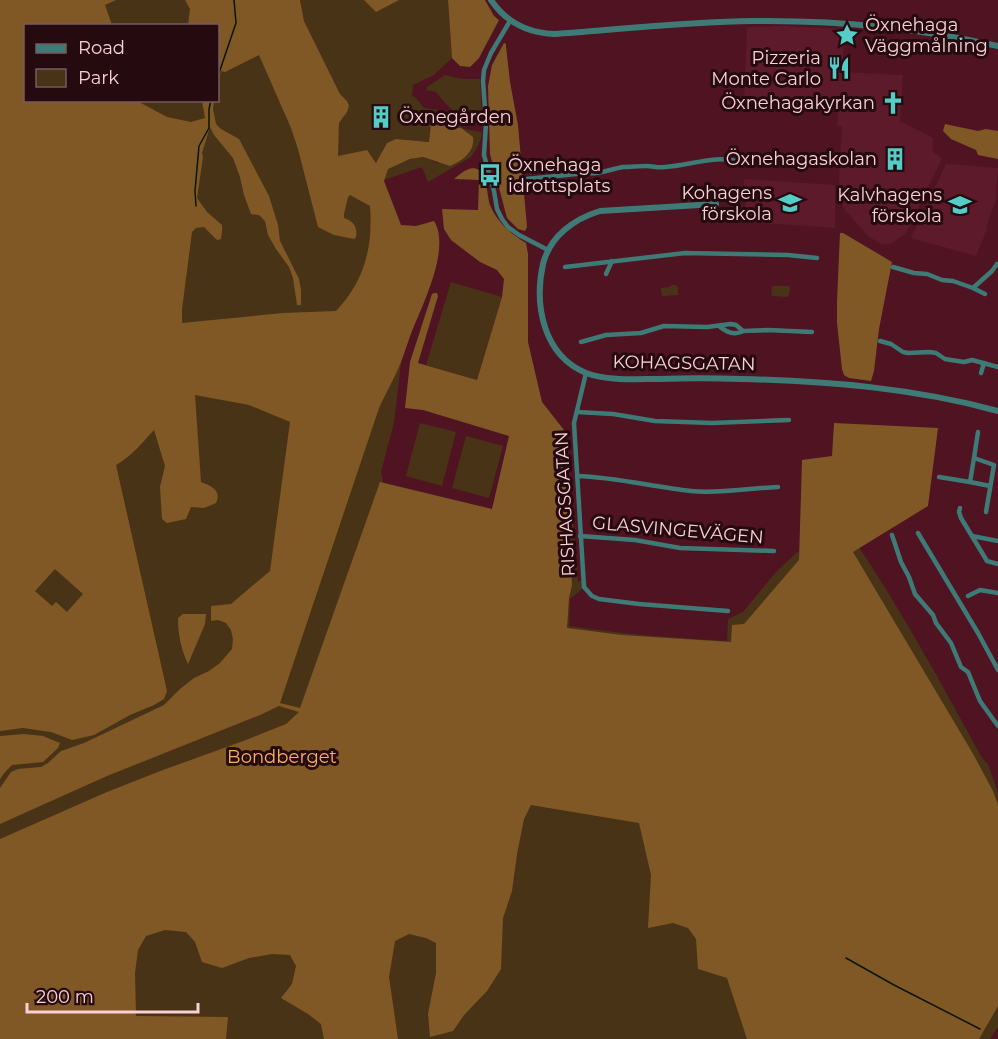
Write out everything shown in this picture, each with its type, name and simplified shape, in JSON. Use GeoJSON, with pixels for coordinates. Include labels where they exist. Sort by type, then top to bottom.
{"type":"FeatureCollection","features":[{"type":"Feature","properties":{"kind":"street"},"geometry":{"type":"LineString","coordinates":[[491,0],[510,21],[542,34],[753,21],[802,22],[893,28],[998,46]]}},
{"type":"Feature","properties":{"kind":"street"},"geometry":{"type":"LineString","coordinates":[[510,21],[484,70],[486,123],[484,155],[497,209],[502,219],[519,235],[548,250]]}},
{"type":"Feature","properties":{"kind":"street"},"geometry":{"type":"LineString","coordinates":[[526,179],[593,174],[622,168],[667,167],[708,160],[739,162]]}},
{"type":"Feature","properties":{"kind":"street","name":"KOHAGSGATAN"},"geometry":{"type":"LineString","coordinates":[[717,204],[600,211],[585,215],[563,230],[548,250],[544,261],[541,273],[541,306],[547,334],[554,347],[566,360],[586,372],[603,377],[771,380],[869,386],[954,400],[998,411]]}},
{"type":"Feature","properties":{"kind":"street"},"geometry":{"type":"LineString","coordinates":[[565,267],[685,253],[788,255],[817,258]]}},
{"type":"Feature","properties":{"kind":"street"},"geometry":{"type":"LineString","coordinates":[[606,274],[612,261]]}},
{"type":"Feature","properties":{"kind":"street"},"geometry":{"type":"LineString","coordinates":[[973,288],[997,264]]}},
{"type":"Feature","properties":{"kind":"street"},"geometry":{"type":"LineString","coordinates":[[893,267],[927,274],[942,280],[953,280],[985,294]]}},
{"type":"Feature","properties":{"kind":"street"},"geometry":{"type":"LineString","coordinates":[[581,342],[606,335],[641,333],[660,327],[731,324],[743,331]]}},
{"type":"Feature","properties":{"kind":"street"},"geometry":{"type":"LineString","coordinates":[[718,326],[729,333],[768,330],[812,332]]}},
{"type":"Feature","properties":{"kind":"street"},"geometry":{"type":"LineString","coordinates":[[880,341],[891,344],[903,352],[930,352],[951,360],[964,362],[972,360],[998,367]]}},
{"type":"Feature","properties":{"kind":"street"},"geometry":{"type":"LineString","coordinates":[[981,373],[984,363]]}},
{"type":"Feature","properties":{"kind":"street","name":"RISHAGSGATAN"},"geometry":{"type":"LineString","coordinates":[[586,372],[574,423],[583,583],[587,592],[599,599],[728,611]]}},
{"type":"Feature","properties":{"kind":"street"},"geometry":{"type":"LineString","coordinates":[[576,412],[613,414],[655,421],[712,423],[789,420]]}},
{"type":"Feature","properties":{"kind":"street"},"geometry":{"type":"LineString","coordinates":[[970,482],[978,432]]}},
{"type":"Feature","properties":{"kind":"street"},"geometry":{"type":"LineString","coordinates":[[974,458],[996,466],[986,512]]}},
{"type":"Feature","properties":{"kind":"street"},"geometry":{"type":"LineString","coordinates":[[577,477],[693,491],[778,488]]}},
{"type":"Feature","properties":{"kind":"street"},"geometry":{"type":"LineString","coordinates":[[939,477],[990,486]]}},
{"type":"Feature","properties":{"kind":"street"},"geometry":{"type":"LineString","coordinates":[[960,508],[960,516],[987,561],[998,564]]}},
{"type":"Feature","properties":{"kind":"street"},"geometry":{"type":"LineString","coordinates":[[918,532],[998,670]]}},
{"type":"Feature","properties":{"kind":"street"},"geometry":{"type":"LineString","coordinates":[[892,535],[915,594],[933,615],[936,623],[951,643],[962,667],[968,672],[980,701],[998,726]]}},
{"type":"Feature","properties":{"kind":"street","name":"GLASVINGEVÄGEN"},"geometry":{"type":"LineString","coordinates":[[580,536],[635,540],[680,548],[774,551]]}},
{"type":"Feature","properties":{"kind":"street"},"geometry":{"type":"LineString","coordinates":[[972,536],[998,541]]}},
{"type":"Feature","properties":{"kind":"street"},"geometry":{"type":"LineString","coordinates":[[968,596],[980,590],[998,592]]}},
{"type":"Feature","properties":{"kind":"shaded area"},"geometry":{"type":"Polygon","coordinates":[[[747,27],[845,29],[842,72],[903,75],[900,121],[933,138],[932,151],[941,158],[941,161],[908,229],[892,243],[882,245],[868,236],[841,203],[839,180],[842,127],[837,126],[838,111],[744,104],[747,27]]]}},
{"type":"Feature","properties":{"kind":"shaded area","name":"Kalvhagens förskola"},"geometry":{"type":"Polygon","coordinates":[[[946,164],[998,168],[996,199],[976,256],[911,238],[946,164]]]}},
{"type":"Feature","properties":{"kind":"shaded area","name":"Kohagens förskola"},"geometry":{"type":"Polygon","coordinates":[[[744,179],[835,185],[835,228],[746,222],[744,179]]]}},
{"type":"Feature","properties":{"kind":"green space","name":"Bondberget"},"geometry":{"type":"Polygon","coordinates":[[[0,0],[272,0],[339,135],[339,123],[344,117],[347,101],[340,94],[304,21],[300,0],[448,0],[452,58],[434,75],[413,85],[412,96],[424,108],[444,112],[465,129],[481,132],[478,146],[471,157],[428,182],[422,167],[384,180],[388,168],[411,159],[423,157],[438,163],[461,128],[444,125],[441,116],[430,116],[430,142],[396,139],[387,143],[377,164],[367,150],[347,155],[402,256],[401,363],[394,423],[381,472],[384,489],[501,528],[524,460],[569,474],[578,582],[586,578],[587,585],[570,599],[569,626],[667,637],[727,641],[728,619],[743,612],[776,572],[796,553],[829,537],[852,537],[903,618],[982,758],[988,764],[998,793],[998,1027],[990,1039],[0,1039],[0,0]]]}},
{"type":"Feature","properties":{"kind":"green space","name":"Bondberget"},"geometry":{"type":"Polygon","coordinates":[[[0,0],[116,0],[105,5],[112,24],[24,24],[24,102],[140,102],[167,117],[191,122],[205,118],[202,102],[214,102],[216,124],[239,139],[269,196],[278,225],[280,241],[299,279],[301,305],[297,305],[289,267],[268,235],[265,221],[259,215],[251,214],[233,158],[210,127],[202,153],[197,198],[207,212],[222,225],[221,239],[217,240],[204,227],[196,228],[192,232],[182,323],[283,313],[336,311],[354,287],[365,262],[370,235],[370,206],[350,195],[348,197],[344,218],[355,227],[356,237],[354,239],[334,235],[318,227],[291,128],[259,55],[225,72],[221,71],[219,78],[219,24],[188,24],[190,9],[185,0],[300,0],[304,21],[340,94],[349,106],[339,123],[338,156],[367,150],[376,163],[387,143],[396,139],[429,142],[430,123],[426,112],[438,112],[444,125],[461,128],[473,137],[473,142],[467,155],[450,166],[423,157],[410,159],[388,169],[384,181],[401,225],[416,226],[434,221],[439,246],[434,276],[401,362],[379,408],[280,703],[300,708],[380,482],[492,509],[509,436],[423,410],[405,408],[410,362],[432,294],[437,293],[438,296],[418,363],[477,380],[502,297],[504,279],[497,270],[480,262],[451,240],[444,229],[442,209],[478,210],[479,180],[454,179],[465,170],[476,168],[484,176],[490,205],[496,217],[510,232],[526,243],[528,342],[542,402],[564,430],[572,585],[567,628],[622,635],[731,642],[732,625],[744,624],[799,560],[802,460],[832,456],[834,423],[938,428],[928,506],[853,552],[972,752],[998,805],[998,1006],[979,1039],[747,1039],[727,978],[698,969],[696,939],[688,928],[673,923],[648,928],[651,875],[639,823],[531,805],[524,819],[512,891],[503,918],[501,969],[487,991],[464,1015],[453,1031],[430,1037],[428,1014],[436,973],[436,943],[426,938],[409,934],[395,941],[389,977],[398,1039],[324,1039],[321,1024],[281,998],[292,984],[296,966],[290,955],[272,954],[249,958],[222,968],[202,962],[195,942],[186,932],[165,930],[146,936],[138,950],[135,973],[136,1016],[228,1017],[226,1039],[0,1039],[0,839],[107,792],[286,724],[299,712],[279,706],[107,776],[0,824],[0,788],[11,772],[18,769],[41,767],[61,751],[84,743],[164,705],[194,678],[220,663],[232,649],[231,630],[226,623],[218,620],[211,621],[211,606],[231,604],[270,571],[290,422],[249,405],[195,395],[201,482],[214,489],[218,495],[216,503],[204,508],[191,507],[186,519],[167,523],[162,519],[160,487],[165,466],[154,430],[132,453],[116,465],[167,691],[164,699],[94,735],[72,740],[51,732],[23,728],[0,731],[0,0]],[[55,569],[35,591],[52,606],[56,602],[67,612],[83,594],[55,569]]]}},
{"type":"Feature","properties":{"kind":"green space"},"geometry":{"type":"Polygon","coordinates":[[[364,0],[399,0],[376,12],[364,0]]]}},
{"type":"Feature","properties":{"kind":"green space"},"geometry":{"type":"Polygon","coordinates":[[[448,0],[485,0],[494,16],[499,20],[479,58],[470,67],[460,66],[452,58],[448,0]]]}},
{"type":"Feature","properties":{"kind":"green space"},"geometry":{"type":"Polygon","coordinates":[[[504,43],[506,44],[518,125],[527,227],[525,231],[518,229],[507,218],[490,154],[488,86],[492,65],[504,43]]]}},
{"type":"Feature","properties":{"kind":"green space"},"geometry":{"type":"Polygon","coordinates":[[[445,75],[462,79],[480,79],[482,122],[480,124],[473,124],[462,119],[436,92],[427,90],[427,87],[445,75]]]}},
{"type":"Feature","properties":{"kind":"green space"},"geometry":{"type":"Polygon","coordinates":[[[945,124],[978,131],[986,129],[998,131],[998,159],[978,155],[976,150],[951,139],[943,131],[945,124]]]}},
{"type":"Feature","properties":{"kind":"green space"},"geometry":{"type":"Polygon","coordinates":[[[840,233],[892,262],[871,381],[849,378],[844,375],[842,369],[837,323],[840,233]]]}},
{"type":"Feature","properties":{"kind":"green space"},"geometry":{"type":"Polygon","coordinates":[[[451,282],[502,297],[477,380],[426,365],[451,282]]]}},
{"type":"Feature","properties":{"kind":"green space"},"geometry":{"type":"Polygon","coordinates":[[[672,285],[678,287],[678,295],[662,296],[661,288],[672,285]]]}},
{"type":"Feature","properties":{"kind":"green space"},"geometry":{"type":"Polygon","coordinates":[[[774,286],[789,286],[789,295],[787,297],[772,296],[774,286]]]}},
{"type":"Feature","properties":{"kind":"green space"},"geometry":{"type":"Polygon","coordinates":[[[420,423],[456,432],[442,486],[406,476],[420,423]]]}},
{"type":"Feature","properties":{"kind":"green space"},"geometry":{"type":"Polygon","coordinates":[[[466,436],[503,446],[489,498],[452,488],[466,436]]]}},
{"type":"Feature","properties":{"kind":"green space"},"geometry":{"type":"Polygon","coordinates":[[[183,614],[206,614],[205,624],[188,664],[179,630],[178,618],[183,614]]]}},
{"type":"Feature","properties":{"kind":"green space"},"geometry":{"type":"Polygon","coordinates":[[[24,734],[43,736],[60,743],[58,748],[43,762],[12,765],[0,779],[0,736],[24,734]]]}},
{"type":"Feature","properties":{"kind":"waterway"},"geometry":{"type":"LineString","coordinates":[[219,73],[236,23],[234,0]]}},
{"type":"Feature","properties":{"kind":"waterway"},"geometry":{"type":"LineString","coordinates":[[196,206],[199,146],[209,128],[211,102]]}},
{"type":"Feature","properties":{"kind":"waterway"},"geometry":{"type":"LineString","coordinates":[[846,958],[980,1029]]}},
{"type":"Feature","properties":{"kind":"place","name":"Öxnehaga Väggmålning"},"geometry":{"type":"Point","coordinates":[847,35]}},
{"type":"Feature","properties":{"kind":"place","name":"Pizzeria Monte Carlo"},"geometry":{"type":"Point","coordinates":[839,68]}},
{"type":"Feature","properties":{"kind":"place","name":"Öxnehagakyrkan"},"geometry":{"type":"Point","coordinates":[893,103]}},
{"type":"Feature","properties":{"kind":"place","name":"Öxnegården"},"geometry":{"type":"Point","coordinates":[381,117]}},
{"type":"Feature","properties":{"kind":"place","name":"Öxnehagaskolan"},"geometry":{"type":"Point","coordinates":[895,159]}},
{"type":"Feature","properties":{"kind":"place","name":"Öxnehaga idrottsplats"},"geometry":{"type":"Point","coordinates":[490,175]}},
{"type":"Feature","properties":{"kind":"place","name":"Kohagens förskola"},"geometry":{"type":"Point","coordinates":[790,203]}},
{"type":"Feature","properties":{"kind":"place","name":"Kalvhagens förskola"},"geometry":{"type":"Point","coordinates":[960,205]}}]}
